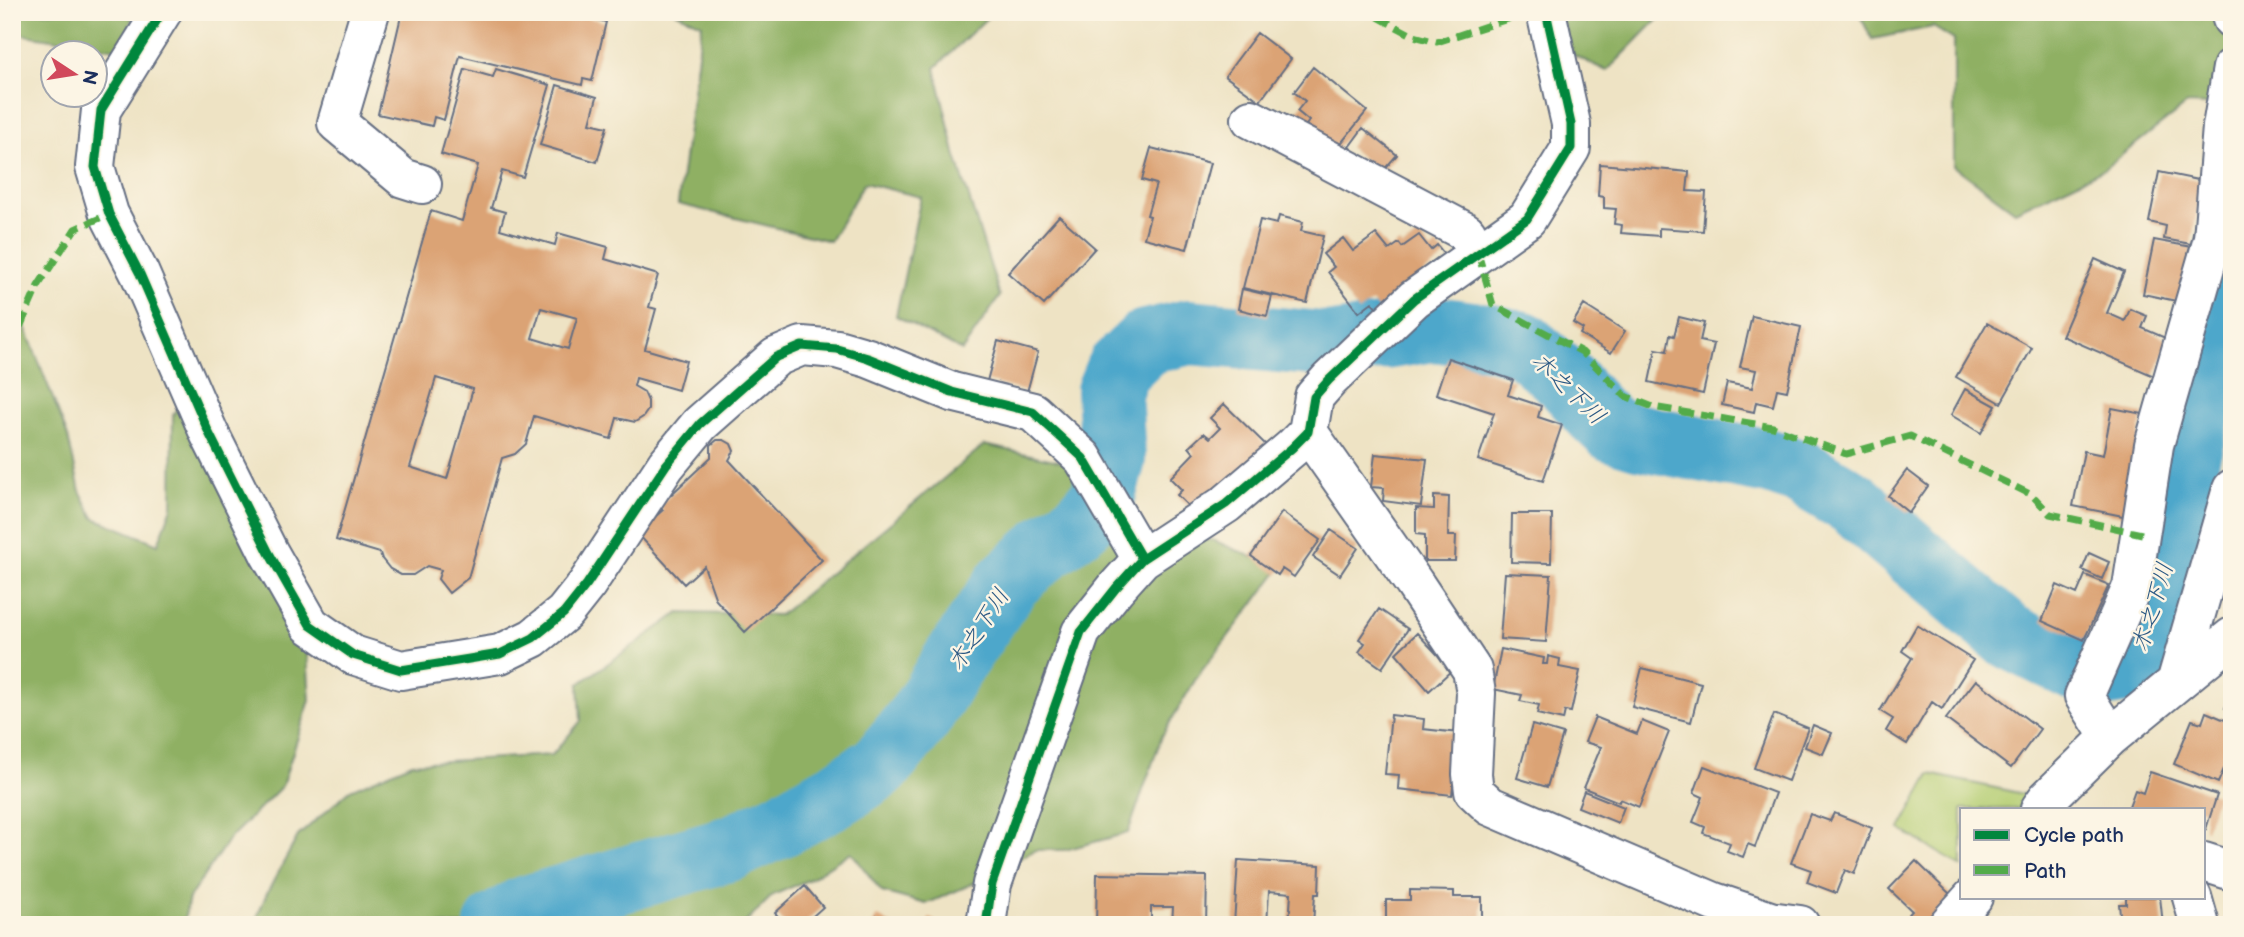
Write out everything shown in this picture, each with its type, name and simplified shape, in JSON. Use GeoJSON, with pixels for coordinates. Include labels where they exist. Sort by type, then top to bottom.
{"type":"FeatureCollection","features":[{"type":"Feature","properties":{"kind":"street"},"geometry":{"type":"LineString","coordinates":[[162,12],[102,110],[95,167],[109,214],[140,274],[209,433],[269,552],[310,625],[353,655],[401,670],[500,654],[533,638],[564,612],[587,584],[666,465],[700,424],[776,357],[802,346],[837,349],[868,358],[952,391],[1034,412],[1083,458],[1137,552]]}},
{"type":"Feature","properties":{"kind":"street"},"geometry":{"type":"LineString","coordinates":[[370,12],[337,123],[403,178],[422,184]]}},
{"type":"Feature","properties":{"kind":"street"},"geometry":{"type":"LineString","coordinates":[[986,925],[992,884],[1081,632],[1115,588],[1137,552],[1226,504],[1308,432],[1314,397],[1329,380],[1414,299],[1527,219],[1571,148],[1571,124],[1546,12]]}},
{"type":"Feature","properties":{"kind":"street"},"geometry":{"type":"LineString","coordinates":[[2230,12],[2232,19]]}},
{"type":"Feature","properties":{"kind":"street"},"geometry":{"type":"LineString","coordinates":[[2110,737],[2084,696],[2132,587],[2154,445],[2213,239],[2222,127],[2232,68]]}},
{"type":"Feature","properties":{"kind":"street"},"geometry":{"type":"LineString","coordinates":[[1251,119],[1466,232],[1478,253]]}},
{"type":"Feature","properties":{"kind":"street"},"geometry":{"type":"LineString","coordinates":[[1308,432],[1472,670],[1476,692],[1472,774],[1475,791],[1489,806],[1714,902],[1770,921],[1800,925]]}},
{"type":"Feature","properties":{"kind":"street"},"geometry":{"type":"LineString","coordinates":[[2176,683],[2232,489]]}},
{"type":"Feature","properties":{"kind":"street"},"geometry":{"type":"LineString","coordinates":[[2041,808],[2110,737],[2232,637]]}},
{"type":"Feature","properties":{"kind":"street"},"geometry":{"type":"LineString","coordinates":[[2206,863],[2232,871]]}},
{"type":"Feature","properties":{"kind":"street"},"geometry":{"type":"LineString","coordinates":[[1948,925],[1972,898]]}},
{"type":"Feature","properties":{"kind":"street"},"geometry":{"type":"LineString","coordinates":[[2192,898],[2200,925]]}},
{"type":"Feature","properties":{"kind":"green space"},"geometry":{"type":"Polygon","coordinates":[[[12,12],[134,12],[123,50],[108,48],[108,38],[45,38],[12,33],[12,12]]]}},
{"type":"Feature","properties":{"kind":"green space"},"geometry":{"type":"Polygon","coordinates":[[[675,12],[993,12],[935,68],[955,153],[1000,296],[962,351],[896,316],[921,197],[864,183],[830,241],[678,204],[702,24],[675,12]]]}},
{"type":"Feature","properties":{"kind":"green space"},"geometry":{"type":"Polygon","coordinates":[[[1559,12],[1665,12],[1607,71],[1573,55],[1559,12]]]}},
{"type":"Feature","properties":{"kind":"green space"},"geometry":{"type":"Polygon","coordinates":[[[1858,12],[2232,12],[2232,106],[2187,104],[2104,169],[2015,211],[1954,166],[1954,40],[1933,27],[1872,39],[1858,12]]]}},
{"type":"Feature","properties":{"kind":"green space"},"geometry":{"type":"Polygon","coordinates":[[[12,293],[68,437],[80,491],[94,518],[158,544],[172,507],[173,415],[182,399],[306,637],[310,700],[282,786],[229,839],[189,898],[183,925],[12,925],[12,567],[19,493],[12,355],[12,293]]]}},
{"type":"Feature","properties":{"kind":"green space"},"geometry":{"type":"Polygon","coordinates":[[[984,445],[1087,467],[1134,552],[1185,539],[1213,540],[1280,569],[1197,677],[1162,736],[1128,833],[1065,850],[1035,850],[972,884],[926,904],[882,892],[851,852],[808,880],[773,895],[743,925],[254,925],[266,895],[298,836],[350,790],[412,763],[552,755],[581,721],[579,684],[679,613],[780,615],[984,445]]]}},
{"type":"Feature","properties":{"kind":"green space"},"geometry":{"type":"Polygon","coordinates":[[[1930,774],[2028,795],[2019,808],[1960,808],[1960,866],[1900,829],[1930,774]]]}},
{"type":"Feature","properties":{"kind":"building"},"geometry":{"type":"Polygon","coordinates":[[[402,12],[565,12],[606,22],[592,81],[583,79],[582,85],[460,56],[444,120],[434,117],[432,126],[378,114],[402,12]]]}},
{"type":"Feature","properties":{"kind":"building"},"geometry":{"type":"Polygon","coordinates":[[[1257,33],[1291,59],[1260,101],[1225,76],[1257,33]]]}},
{"type":"Feature","properties":{"kind":"building"},"geometry":{"type":"Polygon","coordinates":[[[1313,67],[1367,111],[1334,152],[1304,128],[1309,121],[1297,111],[1305,101],[1294,92],[1313,67]]]}},
{"type":"Feature","properties":{"kind":"building"},"geometry":{"type":"Polygon","coordinates":[[[465,69],[493,77],[496,69],[550,85],[523,177],[502,171],[491,208],[505,212],[500,229],[555,245],[558,233],[608,247],[605,259],[658,275],[649,307],[656,309],[645,349],[686,361],[678,390],[636,378],[634,386],[644,392],[648,410],[635,422],[617,418],[611,439],[534,416],[526,444],[515,454],[502,458],[468,578],[449,593],[438,579],[441,570],[427,566],[413,575],[401,575],[390,569],[380,553],[336,540],[431,211],[462,221],[478,165],[441,154],[465,69]],[[541,308],[532,338],[568,349],[577,318],[541,308]],[[436,378],[410,467],[447,479],[473,389],[436,378]]]}},
{"type":"Feature","properties":{"kind":"building"},"geometry":{"type":"Polygon","coordinates":[[[557,85],[597,97],[590,123],[607,127],[597,162],[540,145],[557,85]]]}},
{"type":"Feature","properties":{"kind":"building"},"geometry":{"type":"Polygon","coordinates":[[[1363,128],[1397,155],[1381,173],[1349,147],[1363,128]]]}},
{"type":"Feature","properties":{"kind":"building"},"geometry":{"type":"Polygon","coordinates":[[[1151,148],[1210,163],[1187,249],[1144,238],[1156,184],[1142,180],[1151,148]]]}},
{"type":"Feature","properties":{"kind":"building"},"geometry":{"type":"Polygon","coordinates":[[[1600,164],[1689,172],[1687,191],[1706,192],[1703,231],[1659,228],[1659,236],[1621,233],[1622,225],[1614,224],[1616,209],[1604,208],[1604,197],[1598,196],[1600,164]]]}},
{"type":"Feature","properties":{"kind":"building"},"geometry":{"type":"Polygon","coordinates":[[[2159,172],[2203,181],[2191,244],[2164,239],[2166,226],[2149,222],[2159,172]]]}},
{"type":"Feature","properties":{"kind":"building"},"geometry":{"type":"Polygon","coordinates":[[[1059,216],[1095,248],[1044,305],[1008,273],[1059,216]]]}},
{"type":"Feature","properties":{"kind":"building"},"geometry":{"type":"Polygon","coordinates":[[[1279,216],[1303,222],[1301,231],[1323,236],[1307,303],[1243,288],[1260,220],[1277,224],[1279,216]]]}},
{"type":"Feature","properties":{"kind":"building"},"geometry":{"type":"Polygon","coordinates":[[[1376,234],[1389,250],[1399,243],[1402,247],[1419,235],[1431,250],[1437,245],[1446,256],[1378,309],[1372,302],[1359,312],[1328,272],[1334,267],[1323,254],[1343,238],[1353,251],[1376,234]]]}},
{"type":"Feature","properties":{"kind":"building"},"geometry":{"type":"Polygon","coordinates":[[[2154,240],[2192,247],[2181,302],[2143,294],[2154,240]]]}},
{"type":"Feature","properties":{"kind":"building"},"geometry":{"type":"Polygon","coordinates":[[[2095,259],[2124,272],[2107,313],[2125,321],[2130,309],[2147,316],[2142,328],[2170,340],[2154,376],[2062,336],[2095,259]]]}},
{"type":"Feature","properties":{"kind":"building"},"geometry":{"type":"Polygon","coordinates":[[[1242,289],[1272,296],[1267,316],[1238,309],[1242,289]]]}},
{"type":"Feature","properties":{"kind":"building"},"geometry":{"type":"Polygon","coordinates":[[[1584,305],[1625,331],[1611,353],[1580,334],[1583,329],[1573,323],[1584,305]]]}},
{"type":"Feature","properties":{"kind":"building"},"geometry":{"type":"Polygon","coordinates":[[[1752,316],[1801,327],[1787,391],[1777,389],[1773,406],[1756,402],[1754,412],[1722,405],[1727,383],[1752,388],[1756,370],[1740,367],[1752,316]]]}},
{"type":"Feature","properties":{"kind":"building"},"geometry":{"type":"Polygon","coordinates":[[[1679,317],[1704,323],[1700,341],[1714,344],[1703,394],[1649,382],[1656,349],[1667,351],[1670,335],[1674,336],[1679,317]]]}},
{"type":"Feature","properties":{"kind":"building"},"geometry":{"type":"Polygon","coordinates":[[[1987,323],[2032,348],[2001,403],[1956,377],[1987,323]]]}},
{"type":"Feature","properties":{"kind":"building"},"geometry":{"type":"Polygon","coordinates":[[[998,341],[1038,352],[1027,392],[987,381],[998,341]]]}},
{"type":"Feature","properties":{"kind":"building"},"geometry":{"type":"Polygon","coordinates":[[[1448,358],[1513,380],[1508,395],[1541,406],[1538,417],[1562,425],[1543,481],[1478,460],[1494,413],[1436,394],[1448,358]]]}},
{"type":"Feature","properties":{"kind":"building"},"geometry":{"type":"Polygon","coordinates":[[[1965,389],[1996,406],[1981,433],[1951,415],[1965,389]]]}},
{"type":"Feature","properties":{"kind":"building"},"geometry":{"type":"Polygon","coordinates":[[[1224,404],[1266,445],[1223,488],[1194,512],[1177,495],[1182,490],[1170,478],[1194,453],[1189,447],[1204,433],[1210,438],[1220,428],[1210,418],[1224,404]]]}},
{"type":"Feature","properties":{"kind":"building"},"geometry":{"type":"Polygon","coordinates":[[[2112,408],[2143,414],[2123,516],[2073,506],[2084,451],[2103,455],[2112,408]]]}},
{"type":"Feature","properties":{"kind":"building"},"geometry":{"type":"Polygon","coordinates":[[[717,440],[731,444],[734,451],[729,460],[822,560],[745,632],[716,600],[704,566],[684,584],[637,533],[663,510],[659,506],[711,457],[711,445],[717,440]]]}},
{"type":"Feature","properties":{"kind":"building"},"geometry":{"type":"Polygon","coordinates":[[[1375,454],[1427,459],[1421,506],[1383,501],[1384,488],[1371,487],[1375,454]]]}},
{"type":"Feature","properties":{"kind":"building"},"geometry":{"type":"Polygon","coordinates":[[[1907,470],[1928,486],[1909,513],[1888,496],[1907,470]]]}},
{"type":"Feature","properties":{"kind":"building"},"geometry":{"type":"Polygon","coordinates":[[[1434,496],[1449,497],[1448,536],[1456,536],[1455,561],[1425,561],[1425,535],[1416,534],[1416,508],[1434,509],[1434,496]]]}},
{"type":"Feature","properties":{"kind":"building"},"geometry":{"type":"Polygon","coordinates":[[[1282,512],[1320,540],[1294,577],[1282,569],[1278,575],[1251,556],[1282,512]]]}},
{"type":"Feature","properties":{"kind":"building"},"geometry":{"type":"Polygon","coordinates":[[[1512,514],[1552,514],[1551,563],[1511,562],[1512,514]]]}},
{"type":"Feature","properties":{"kind":"building"},"geometry":{"type":"Polygon","coordinates":[[[1331,530],[1358,548],[1340,575],[1313,557],[1331,530]]]}},
{"type":"Feature","properties":{"kind":"building"},"geometry":{"type":"Polygon","coordinates":[[[2089,553],[2109,562],[2102,579],[2082,570],[2089,553]]]}},
{"type":"Feature","properties":{"kind":"building"},"geometry":{"type":"Polygon","coordinates":[[[2232,567],[2232,605],[2217,598],[2232,567]]]}},
{"type":"Feature","properties":{"kind":"building"},"geometry":{"type":"Polygon","coordinates":[[[1505,573],[1551,575],[1546,642],[1500,639],[1505,573]]]}},
{"type":"Feature","properties":{"kind":"building"},"geometry":{"type":"Polygon","coordinates":[[[2085,575],[2109,585],[2084,640],[2042,621],[2057,585],[2077,594],[2085,575]]]}},
{"type":"Feature","properties":{"kind":"building"},"geometry":{"type":"Polygon","coordinates":[[[1379,609],[1408,629],[1382,668],[1359,652],[1365,643],[1359,639],[1379,609]]]}},
{"type":"Feature","properties":{"kind":"building"},"geometry":{"type":"Polygon","coordinates":[[[1917,625],[1973,660],[1942,709],[1932,702],[1907,744],[1886,731],[1893,719],[1880,711],[1912,658],[1902,651],[1917,625]]]}},
{"type":"Feature","properties":{"kind":"building"},"geometry":{"type":"Polygon","coordinates":[[[1417,633],[1452,670],[1429,691],[1396,653],[1417,633]]]}},
{"type":"Feature","properties":{"kind":"building"},"geometry":{"type":"Polygon","coordinates":[[[1501,649],[1544,658],[1543,664],[1547,664],[1548,656],[1560,659],[1559,667],[1580,671],[1571,712],[1565,711],[1563,720],[1537,714],[1539,705],[1520,701],[1522,695],[1493,689],[1501,649]]]}},
{"type":"Feature","properties":{"kind":"building"},"geometry":{"type":"Polygon","coordinates":[[[1642,668],[1701,683],[1691,722],[1632,707],[1642,668]]]}},
{"type":"Feature","properties":{"kind":"building"},"geometry":{"type":"Polygon","coordinates":[[[1976,680],[2040,729],[2011,768],[1946,719],[1976,680]]]}},
{"type":"Feature","properties":{"kind":"building"},"geometry":{"type":"Polygon","coordinates":[[[2232,692],[2232,711],[2225,708],[2232,692]]]}},
{"type":"Feature","properties":{"kind":"building"},"geometry":{"type":"Polygon","coordinates":[[[2206,712],[2232,723],[2232,750],[2218,783],[2174,764],[2192,720],[2202,723],[2206,712]]]}},
{"type":"Feature","properties":{"kind":"building"},"geometry":{"type":"Polygon","coordinates":[[[1774,714],[1808,728],[1788,781],[1754,768],[1774,714]]]}},
{"type":"Feature","properties":{"kind":"building"},"geometry":{"type":"Polygon","coordinates":[[[1391,715],[1424,719],[1423,729],[1459,733],[1452,795],[1398,789],[1399,775],[1385,774],[1391,715]]]}},
{"type":"Feature","properties":{"kind":"building"},"geometry":{"type":"Polygon","coordinates":[[[1595,717],[1637,734],[1642,721],[1669,732],[1639,807],[1584,788],[1601,747],[1585,742],[1595,717]]]}},
{"type":"Feature","properties":{"kind":"building"},"geometry":{"type":"Polygon","coordinates":[[[1532,725],[1563,734],[1547,787],[1517,778],[1532,725]]]}},
{"type":"Feature","properties":{"kind":"building"},"geometry":{"type":"Polygon","coordinates":[[[1813,725],[1832,733],[1823,754],[1805,747],[1813,725]]]}},
{"type":"Feature","properties":{"kind":"building"},"geometry":{"type":"Polygon","coordinates":[[[1704,766],[1775,793],[1755,847],[1748,844],[1743,857],[1727,851],[1730,843],[1703,833],[1705,827],[1693,822],[1703,797],[1694,793],[1704,766]]]}},
{"type":"Feature","properties":{"kind":"building"},"geometry":{"type":"Polygon","coordinates":[[[2150,772],[2217,795],[2206,829],[2206,808],[2128,808],[2135,790],[2143,793],[2150,772]]]}},
{"type":"Feature","properties":{"kind":"building"},"geometry":{"type":"Polygon","coordinates":[[[1584,791],[1624,807],[1618,823],[1578,807],[1584,791]]]}},
{"type":"Feature","properties":{"kind":"building"},"geometry":{"type":"Polygon","coordinates":[[[1834,813],[1872,828],[1854,874],[1845,870],[1836,893],[1807,882],[1811,870],[1791,863],[1810,814],[1830,821],[1834,813]]]}},
{"type":"Feature","properties":{"kind":"building"},"geometry":{"type":"Polygon","coordinates":[[[1238,860],[1320,865],[1319,894],[1315,894],[1313,925],[1289,925],[1291,893],[1269,891],[1267,925],[1234,925],[1238,860]]]}},
{"type":"Feature","properties":{"kind":"building"},"geometry":{"type":"Polygon","coordinates":[[[1916,861],[1952,896],[1925,925],[1899,925],[1912,911],[1889,889],[1916,861]]]}},
{"type":"Feature","properties":{"kind":"building"},"geometry":{"type":"Polygon","coordinates":[[[1097,874],[1207,876],[1206,925],[1172,925],[1173,907],[1151,907],[1151,925],[1096,925],[1097,874]]]}},
{"type":"Feature","properties":{"kind":"building"},"geometry":{"type":"Polygon","coordinates":[[[805,886],[823,907],[803,925],[786,925],[775,913],[805,886]]]}},
{"type":"Feature","properties":{"kind":"building"},"geometry":{"type":"Polygon","coordinates":[[[1410,890],[1454,891],[1454,897],[1482,897],[1482,925],[1386,925],[1386,900],[1410,900],[1410,890]]]}},
{"type":"Feature","properties":{"kind":"building"},"geometry":{"type":"Polygon","coordinates":[[[2126,898],[2160,898],[2163,925],[2121,925],[2119,904],[2126,904],[2126,898]]]}},
{"type":"Feature","properties":{"kind":"building"},"geometry":{"type":"Polygon","coordinates":[[[877,916],[892,925],[872,925],[877,916]]]}},
{"type":"Feature","properties":{"kind":"building"},"geometry":{"type":"Polygon","coordinates":[[[930,918],[942,925],[925,925],[930,918]]]}},
{"type":"Feature","properties":{"kind":"waterway","name":"木之下川"},"geometry":{"type":"LineString","coordinates":[[497,925],[524,909],[731,848],[841,792],[880,766],[921,715],[1008,582],[1046,548],[1083,521],[1102,499],[1113,459],[1109,391],[1118,369],[1146,342],[1189,332],[1335,345],[1434,329],[1523,344],[1562,377],[1612,429],[1638,437],[1770,462],[1804,474],[1853,503],[2007,635],[2072,667],[2103,675],[2121,672],[2136,662],[2169,548],[2183,474],[2222,313],[2232,240]]}},
{"type":"Feature","properties":{"kind":"marked path"},"geometry":{"type":"LineString","coordinates":[[1378,17],[1414,36],[1437,42],[1508,19],[1514,12]]}},
{"type":"Feature","properties":{"kind":"marked path"},"geometry":{"type":"LineString","coordinates":[[12,346],[38,286],[75,229],[109,214]]}},
{"type":"Feature","properties":{"kind":"marked path"},"geometry":{"type":"LineString","coordinates":[[1478,253],[1493,305],[1582,352],[1625,396],[1653,407],[1773,427],[1846,454],[1910,436],[2032,495],[2050,514],[2142,534]]}},
{"type":"Feature","properties":{"kind":"cycle path"},"geometry":{"type":"LineString","coordinates":[[162,12],[101,110],[95,167],[109,214],[140,274],[209,433],[269,553],[310,625],[353,655],[401,670],[500,654],[533,638],[564,613],[587,584],[666,465],[700,424],[776,357],[802,346],[837,349],[868,358],[952,392],[1033,412],[1083,458],[1142,559]]}},
{"type":"Feature","properties":{"kind":"cycle path"},"geometry":{"type":"LineString","coordinates":[[986,925],[992,884],[1081,632],[1142,559],[1226,504],[1292,448],[1308,432],[1314,397],[1414,299],[1527,219],[1571,148],[1571,124],[1546,12]]}}]}
